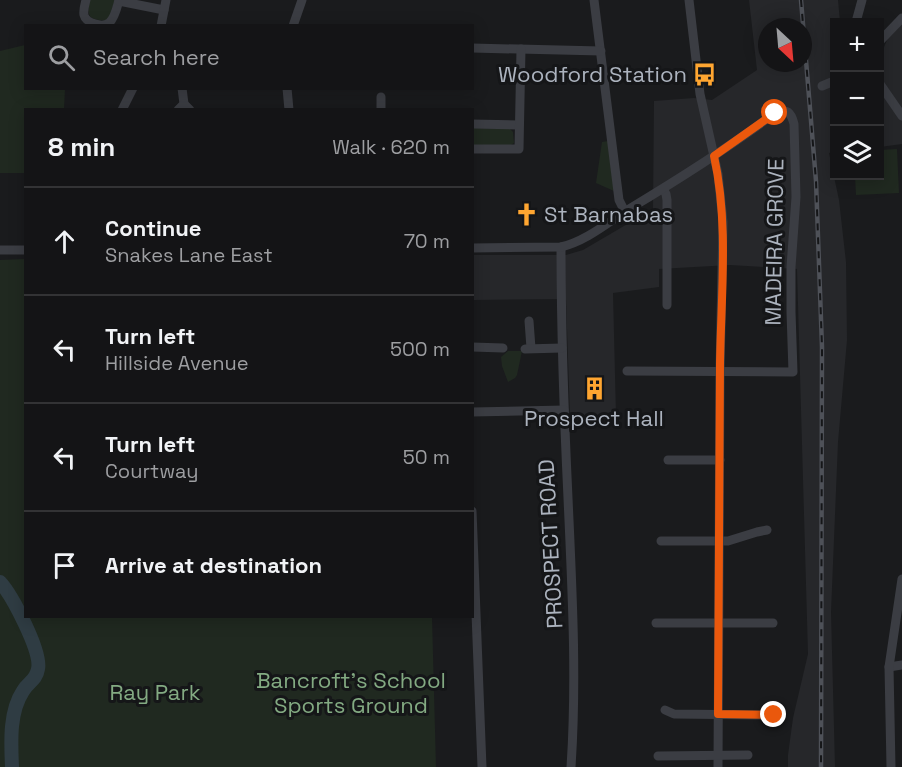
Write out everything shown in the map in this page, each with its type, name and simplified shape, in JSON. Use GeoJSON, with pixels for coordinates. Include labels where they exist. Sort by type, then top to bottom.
{"type":"FeatureCollection","features":[{"type":"Feature","properties":{"kind":"street"},"geometry":{"type":"LineString","coordinates":[[86,0],[84,12],[87,20],[99,24]]}},
{"type":"Feature","properties":{"kind":"street"},"geometry":{"type":"LineString","coordinates":[[161,24],[166,0]]}},
{"type":"Feature","properties":{"kind":"street"},"geometry":{"type":"LineString","coordinates":[[294,24],[302,0]]}},
{"type":"Feature","properties":{"kind":"street"},"geometry":{"type":"LineString","coordinates":[[594,0],[619,196],[625,212]]}},
{"type":"Feature","properties":{"kind":"street"},"geometry":{"type":"LineString","coordinates":[[689,0],[700,94],[719,180],[723,222],[718,767]]}},
{"type":"Feature","properties":{"kind":"street"},"geometry":{"type":"LineString","coordinates":[[857,18],[862,0]]}},
{"type":"Feature","properties":{"kind":"street"},"geometry":{"type":"LineString","coordinates":[[108,24],[119,1],[164,10]]}},
{"type":"Feature","properties":{"kind":"street"},"geometry":{"type":"LineString","coordinates":[[884,35],[902,18]]}},
{"type":"Feature","properties":{"kind":"street"},"geometry":{"type":"LineString","coordinates":[[474,48],[601,51]]}},
{"type":"Feature","properties":{"kind":"street"},"geometry":{"type":"LineString","coordinates":[[474,149],[519,149],[521,50]]}},
{"type":"Feature","properties":{"kind":"street"},"geometry":{"type":"LineString","coordinates":[[822,86],[830,83]]}},
{"type":"Feature","properties":{"kind":"street"},"geometry":{"type":"LineString","coordinates":[[123,108],[132,90]]}},
{"type":"Feature","properties":{"kind":"street"},"geometry":{"type":"LineString","coordinates":[[182,90],[184,108]]}},
{"type":"Feature","properties":{"kind":"street"},"geometry":{"type":"LineString","coordinates":[[287,90],[289,108]]}},
{"type":"Feature","properties":{"kind":"street"},"geometry":{"type":"LineString","coordinates":[[884,91],[902,116]]}},
{"type":"Feature","properties":{"kind":"street"},"geometry":{"type":"LineString","coordinates":[[381,97],[381,108]]}},
{"type":"Feature","properties":{"kind":"street","name":"MADEIRA GROVE"},"geometry":{"type":"LineString","coordinates":[[627,371],[720,372],[793,376],[791,267],[796,196],[794,124],[790,114],[786,111],[775,113],[714,156]]}},
{"type":"Feature","properties":{"kind":"street"},"geometry":{"type":"LineString","coordinates":[[474,124],[519,125]]}},
{"type":"Feature","properties":{"kind":"street"},"geometry":{"type":"LineString","coordinates":[[474,248],[570,245],[714,156]]}},
{"type":"Feature","properties":{"kind":"street"},"geometry":{"type":"LineString","coordinates":[[663,189],[667,200],[667,304]]}},
{"type":"Feature","properties":{"kind":"street","name":"PROSPECT ROAD"},"geometry":{"type":"LineString","coordinates":[[561,247],[564,410],[574,639],[571,767]]}},
{"type":"Feature","properties":{"kind":"street"},"geometry":{"type":"LineString","coordinates":[[0,250],[24,250]]}},
{"type":"Feature","properties":{"kind":"street"},"geometry":{"type":"LineString","coordinates":[[529,321],[528,348],[562,348]]}},
{"type":"Feature","properties":{"kind":"street"},"geometry":{"type":"LineString","coordinates":[[474,347],[503,348]]}},
{"type":"Feature","properties":{"kind":"street"},"geometry":{"type":"LineString","coordinates":[[474,412],[564,410]]}},
{"type":"Feature","properties":{"kind":"street"},"geometry":{"type":"LineString","coordinates":[[668,460],[720,460]]}},
{"type":"Feature","properties":{"kind":"street"},"geometry":{"type":"LineString","coordinates":[[661,541],[728,541],[767,530]]}},
{"type":"Feature","properties":{"kind":"street"},"geometry":{"type":"LineString","coordinates":[[474,562],[482,767]]}},
{"type":"Feature","properties":{"kind":"street"},"geometry":{"type":"LineString","coordinates":[[891,767],[889,667],[902,579]]}},
{"type":"Feature","properties":{"kind":"street"},"geometry":{"type":"LineString","coordinates":[[656,623],[773,623]]}},
{"type":"Feature","properties":{"kind":"street"},"geometry":{"type":"LineString","coordinates":[[889,667],[902,665]]}},
{"type":"Feature","properties":{"kind":"street"},"geometry":{"type":"LineString","coordinates":[[665,710],[674,714],[774,715]]}},
{"type":"Feature","properties":{"kind":"street"},"geometry":{"type":"LineString","coordinates":[[658,756],[748,755]]}},
{"type":"Feature","properties":{"kind":"shaded area"},"geometry":{"type":"Polygon","coordinates":[[[749,0],[838,0],[840,18],[830,18],[829,153],[830,180],[835,180],[839,200],[846,262],[847,340],[838,442],[831,612],[835,767],[788,767],[793,718],[808,654],[797,269],[730,265],[659,269],[659,287],[613,293],[616,416],[570,417],[566,299],[474,300],[474,255],[566,255],[583,250],[653,209],[654,101],[694,98],[712,100],[757,70],[749,0]]]}},
{"type":"Feature","properties":{"kind":"shaded area"},"geometry":{"type":"Polygon","coordinates":[[[902,23],[902,144],[884,146],[884,47],[889,35],[902,23]]]}},
{"type":"Feature","properties":{"kind":"green space"},"geometry":{"type":"Polygon","coordinates":[[[90,0],[115,0],[106,21],[90,16],[88,10],[90,0]]]}},
{"type":"Feature","properties":{"kind":"green space"},"geometry":{"type":"Polygon","coordinates":[[[24,45],[24,90],[65,90],[64,108],[24,108],[24,173],[0,173],[0,51],[24,45]]]}},
{"type":"Feature","properties":{"kind":"green space"},"geometry":{"type":"Polygon","coordinates":[[[474,128],[510,129],[513,132],[514,143],[474,147],[474,128]]]}},
{"type":"Feature","properties":{"kind":"green space"},"geometry":{"type":"Polygon","coordinates":[[[608,141],[614,191],[596,183],[602,142],[608,141]]]}},
{"type":"Feature","properties":{"kind":"green space"},"geometry":{"type":"Polygon","coordinates":[[[897,149],[899,193],[856,195],[855,180],[884,180],[884,150],[897,149]]]}},
{"type":"Feature","properties":{"kind":"green space"},"geometry":{"type":"Polygon","coordinates":[[[24,259],[24,618],[432,618],[436,767],[0,767],[0,260],[24,259]]]}},
{"type":"Feature","properties":{"kind":"green space"},"geometry":{"type":"Polygon","coordinates":[[[508,351],[522,351],[517,375],[508,382],[501,357],[508,351]]]}},
{"type":"Feature","properties":{"kind":"waterway"},"geometry":{"type":"LineString","coordinates":[[0,582],[25,624],[38,661],[36,676],[23,691],[15,708],[12,728],[12,767]]}},
{"type":"Feature","properties":{"kind":"railway"},"geometry":{"type":"LineString","coordinates":[[801,0],[816,181],[822,347],[821,767]]}},
{"type":"Feature","properties":{"kind":"place","name":"Woodford Station"},"geometry":{"type":"Point","coordinates":[705,74]}},
{"type":"Feature","properties":{"kind":"place","name":"St Barnabas"},"geometry":{"type":"Point","coordinates":[526,214]}},
{"type":"Feature","properties":{"kind":"place","name":"Prospect Hall"},"geometry":{"type":"Point","coordinates":[594,389]}},
{"type":"Feature","properties":{"kind":"route"},"geometry":{"type":"LineString","coordinates":[[774,715],[718,714],[723,222],[722,198],[714,156],[775,113]]}},
{"type":"Feature","properties":{"kind":"park label","name":"Ray Park"},"geometry":{"type":"Point","coordinates":[155,692]}},
{"type":"Feature","properties":{"kind":"park label","name":"Bancroft's School Sports Ground"},"geometry":{"type":"Point","coordinates":[351,692]}}]}
